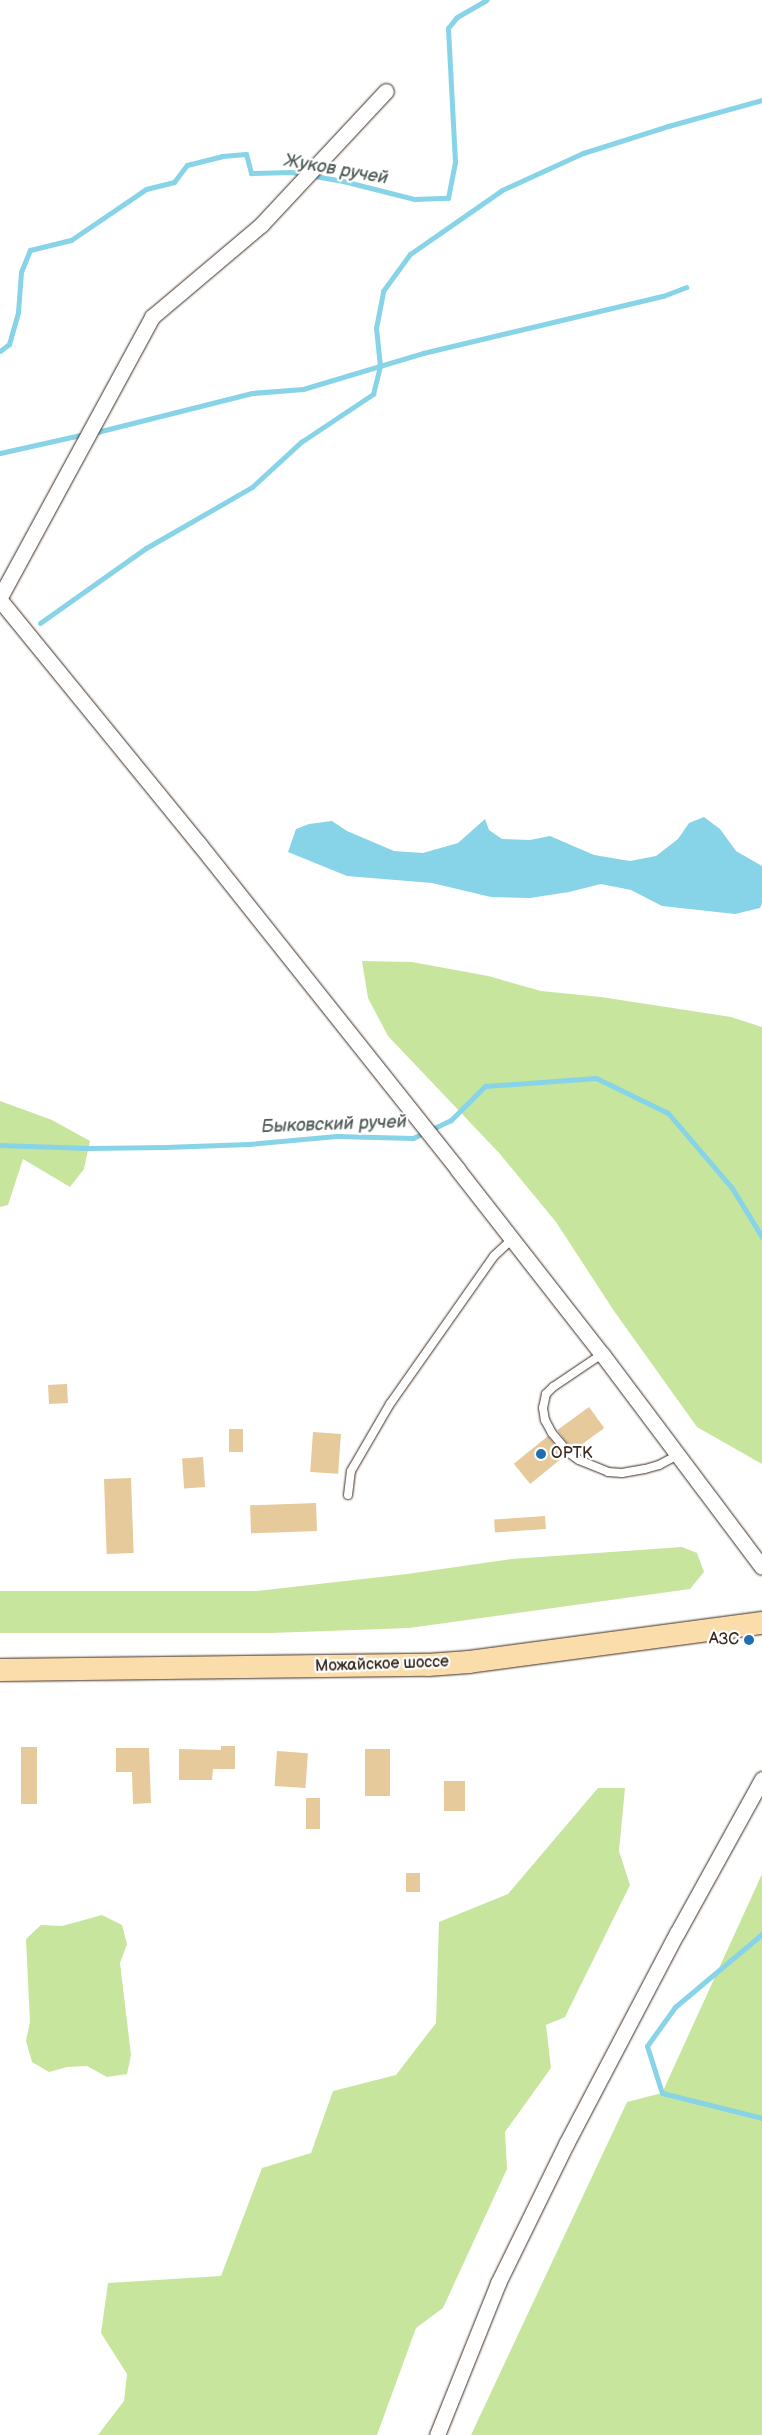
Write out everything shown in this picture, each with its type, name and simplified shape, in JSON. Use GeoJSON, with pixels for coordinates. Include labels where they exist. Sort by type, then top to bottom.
{"type":"FeatureCollection","features":[{"type":"Feature","properties":{"kind":"main road","name":"Можайское шоссе"},"geometry":{"type":"LineString","coordinates":[[0,1670],[469,1662],[762,1623]]}},
{"type":"Feature","properties":{"kind":"street"},"geometry":{"type":"LineString","coordinates":[[386,91],[261,224],[152,317],[0,599],[199,844],[512,1239],[602,1354],[762,1567]]}},
{"type":"Feature","properties":{"kind":"street"},"geometry":{"type":"LineString","coordinates":[[437,2435],[498,2283],[566,2144],[677,1933],[762,1779]]}},
{"type":"Feature","properties":{"kind":"lane"},"geometry":{"type":"LineString","coordinates":[[348,1495],[351,1470],[390,1404],[494,1256],[512,1239]]}},
{"type":"Feature","properties":{"kind":"lane"},"geometry":{"type":"LineString","coordinates":[[602,1354],[552,1387],[546,1394],[543,1408],[545,1420],[552,1433],[569,1453],[579,1460],[608,1472],[622,1473],[645,1470],[678,1454]]}},
{"type":"Feature","properties":{"kind":"green space"},"geometry":{"type":"Polygon","coordinates":[[[362,961],[412,962],[488,976],[541,991],[601,997],[731,1017],[762,1027],[762,1464],[697,1427],[614,1311],[556,1222],[500,1154],[388,1036],[368,998],[362,961]]]}},
{"type":"Feature","properties":{"kind":"green space"},"geometry":{"type":"Polygon","coordinates":[[[0,1101],[52,1120],[90,1141],[84,1169],[70,1187],[23,1159],[8,1205],[0,1207],[0,1101]]]}},
{"type":"Feature","properties":{"kind":"green space"},"geometry":{"type":"Polygon","coordinates":[[[682,1547],[697,1553],[704,1572],[690,1589],[409,1628],[271,1633],[0,1633],[0,1591],[257,1591],[407,1574],[512,1559],[682,1547]]]}},
{"type":"Feature","properties":{"kind":"green space"},"geometry":{"type":"Polygon","coordinates":[[[598,1788],[625,1788],[619,1851],[630,1885],[565,2017],[546,2025],[551,2068],[505,2132],[507,2169],[443,2308],[416,2328],[377,2435],[98,2435],[124,2401],[127,2374],[101,2333],[108,2283],[221,2276],[262,2168],[311,2153],[333,2091],[396,2075],[436,2023],[439,1922],[508,1894],[598,1788]]]}},
{"type":"Feature","properties":{"kind":"green space"},"geometry":{"type":"Polygon","coordinates":[[[762,1874],[762,2435],[471,2435],[627,2102],[662,2093],[762,1874]]]}},
{"type":"Feature","properties":{"kind":"green space"},"geometry":{"type":"Polygon","coordinates":[[[102,1915],[122,1925],[127,1944],[120,1963],[131,2055],[127,2074],[107,2077],[87,2066],[67,2067],[49,2072],[32,2062],[26,2041],[30,2022],[26,1939],[41,1925],[62,1926],[102,1915]]]}},
{"type":"Feature","properties":{"kind":"water"},"geometry":{"type":"Polygon","coordinates":[[[704,817],[720,829],[736,851],[762,866],[762,903],[760,908],[735,914],[662,906],[631,890],[601,884],[569,892],[530,898],[491,897],[432,883],[347,876],[288,852],[296,829],[309,824],[332,821],[347,831],[394,851],[423,853],[458,843],[485,819],[489,830],[502,839],[530,840],[550,836],[594,855],[630,861],[656,856],[678,839],[689,823],[704,817]]]}},
{"type":"Feature","properties":{"kind":"building"},"geometry":{"type":"Polygon","coordinates":[[[67,1384],[68,1403],[49,1404],[48,1385],[67,1384]]]}},
{"type":"Feature","properties":{"kind":"building"},"geometry":{"type":"Polygon","coordinates":[[[589,1407],[604,1428],[573,1451],[557,1430],[589,1407]]]}},
{"type":"Feature","properties":{"kind":"building"},"geometry":{"type":"Polygon","coordinates":[[[229,1429],[243,1429],[243,1452],[229,1452],[229,1429]]]}},
{"type":"Feature","properties":{"kind":"building"},"geometry":{"type":"Polygon","coordinates":[[[313,1432],[341,1434],[338,1474],[310,1472],[313,1432]]]}},
{"type":"Feature","properties":{"kind":"building"},"geometry":{"type":"Polygon","coordinates":[[[548,1436],[564,1456],[530,1484],[514,1464],[548,1436]]]}},
{"type":"Feature","properties":{"kind":"building"},"geometry":{"type":"Polygon","coordinates":[[[203,1457],[205,1487],[184,1488],[182,1458],[203,1457]]]}},
{"type":"Feature","properties":{"kind":"building"},"geometry":{"type":"Polygon","coordinates":[[[131,1478],[134,1553],[107,1554],[104,1479],[131,1478]]]}},
{"type":"Feature","properties":{"kind":"building"},"geometry":{"type":"Polygon","coordinates":[[[316,1503],[317,1531],[251,1533],[250,1505],[316,1503]]]}},
{"type":"Feature","properties":{"kind":"building"},"geometry":{"type":"Polygon","coordinates":[[[545,1516],[546,1529],[495,1533],[494,1520],[545,1516]]]}},
{"type":"Feature","properties":{"kind":"building"},"geometry":{"type":"Polygon","coordinates":[[[221,1746],[235,1746],[235,1769],[213,1769],[212,1780],[179,1780],[179,1749],[221,1750],[221,1746]]]}},
{"type":"Feature","properties":{"kind":"building"},"geometry":{"type":"Polygon","coordinates":[[[21,1747],[37,1747],[37,1804],[21,1804],[21,1747]]]}},
{"type":"Feature","properties":{"kind":"building"},"geometry":{"type":"Polygon","coordinates":[[[116,1748],[149,1748],[151,1803],[133,1804],[132,1772],[116,1772],[116,1748]]]}},
{"type":"Feature","properties":{"kind":"building"},"geometry":{"type":"Polygon","coordinates":[[[365,1749],[390,1749],[390,1796],[365,1796],[365,1749]]]}},
{"type":"Feature","properties":{"kind":"building"},"geometry":{"type":"Polygon","coordinates":[[[277,1751],[308,1753],[305,1788],[275,1786],[277,1751]]]}},
{"type":"Feature","properties":{"kind":"building"},"geometry":{"type":"Polygon","coordinates":[[[444,1781],[465,1781],[465,1811],[444,1811],[444,1781]]]}},
{"type":"Feature","properties":{"kind":"building"},"geometry":{"type":"Polygon","coordinates":[[[306,1798],[320,1798],[320,1829],[306,1829],[306,1798]]]}},
{"type":"Feature","properties":{"kind":"building"},"geometry":{"type":"Polygon","coordinates":[[[406,1873],[420,1873],[420,1892],[406,1892],[406,1873]]]}},
{"type":"Feature","properties":{"kind":"waterway","name":"Жуков ручей"},"geometry":{"type":"LineString","coordinates":[[0,351],[9,344],[18,312],[21,272],[30,250],[71,240],[146,189],[174,182],[187,165],[222,156],[246,154],[251,173],[291,172],[343,181],[414,199],[448,198],[455,162],[448,28],[457,17],[487,0]]}},
{"type":"Feature","properties":{"kind":"waterway"},"geometry":{"type":"LineString","coordinates":[[40,623],[146,548],[252,487],[301,442],[373,394],[380,366],[376,328],[383,291],[410,254],[502,190],[583,153],[668,126],[762,100]]}},
{"type":"Feature","properties":{"kind":"waterway"},"geometry":{"type":"LineString","coordinates":[[93,433],[252,393],[303,389],[423,353],[663,296],[686,287]]}},
{"type":"Feature","properties":{"kind":"waterway"},"geometry":{"type":"LineString","coordinates":[[0,453],[85,434]]}},
{"type":"Feature","properties":{"kind":"waterway","name":"Быковский ручей"},"geometry":{"type":"LineString","coordinates":[[0,1145],[88,1148],[165,1147],[249,1144],[337,1136],[413,1138],[451,1120],[485,1086],[596,1078],[668,1113],[732,1188],[762,1237]]}},
{"type":"Feature","properties":{"kind":"waterway","name":"Быковский ручей"},"geometry":{"type":"LineString","coordinates":[[762,1934],[675,2007],[647,2046],[662,2093],[762,2118]]}},
{"type":"Feature","properties":{"kind":"place","name":"ОРТК"},"geometry":{"type":"Point","coordinates":[541,1454]}},
{"type":"Feature","properties":{"kind":"place","name":"АЗС"},"geometry":{"type":"Point","coordinates":[749,1640]}}]}
